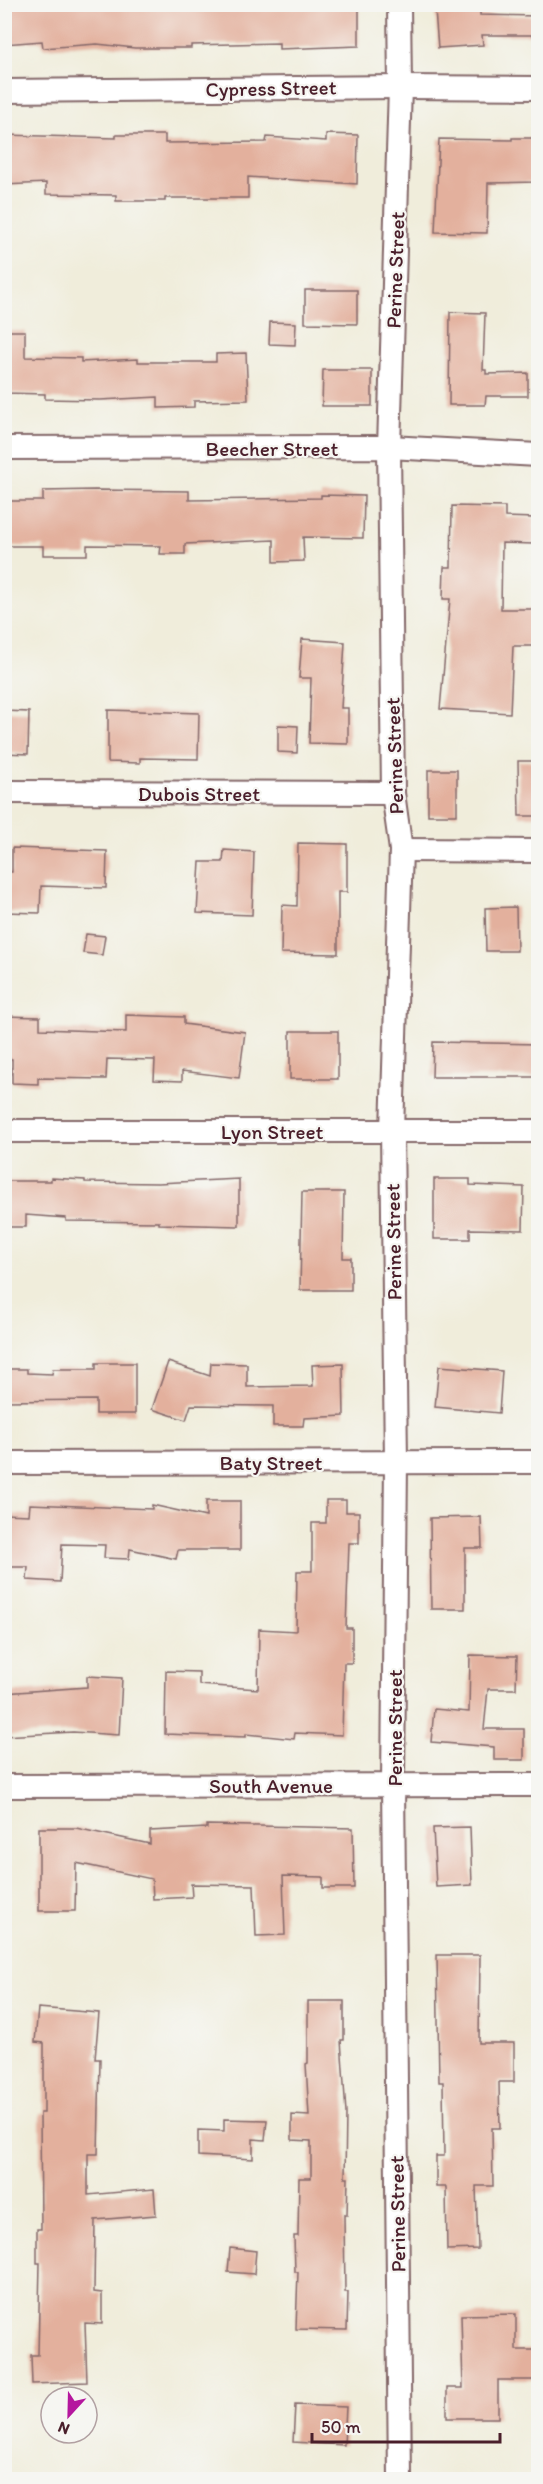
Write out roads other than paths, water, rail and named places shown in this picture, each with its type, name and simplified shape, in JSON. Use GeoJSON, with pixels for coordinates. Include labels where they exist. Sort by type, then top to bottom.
{"type":"FeatureCollection","features":[{"type":"Feature","properties":{"kind":"street","name":"Perine Street"},"geometry":{"type":"LineString","coordinates":[[399,4],[400,87],[389,447],[393,793],[401,850],[392,1131],[396,1461],[393,1784],[400,2480]]}},
{"type":"Feature","properties":{"kind":"street","name":"Cypress Street"},"geometry":{"type":"LineString","coordinates":[[4,91],[538,88]]}},
{"type":"Feature","properties":{"kind":"street","name":"Beecher Street"},"geometry":{"type":"LineString","coordinates":[[4,448],[389,447],[538,455]]}},
{"type":"Feature","properties":{"kind":"street","name":"Dubois Street"},"geometry":{"type":"LineString","coordinates":[[4,792],[393,793]]}},
{"type":"Feature","properties":{"kind":"street"},"geometry":{"type":"LineString","coordinates":[[401,850],[538,851]]}},
{"type":"Feature","properties":{"kind":"street","name":"Lyon Street"},"geometry":{"type":"LineString","coordinates":[[4,1131],[538,1131]]}},
{"type":"Feature","properties":{"kind":"street","name":"Baty Street"},"geometry":{"type":"LineString","coordinates":[[4,1463],[538,1462]]}},
{"type":"Feature","properties":{"kind":"street","name":"South Avenue"},"geometry":{"type":"LineString","coordinates":[[4,1786],[538,1785]]}}]}
